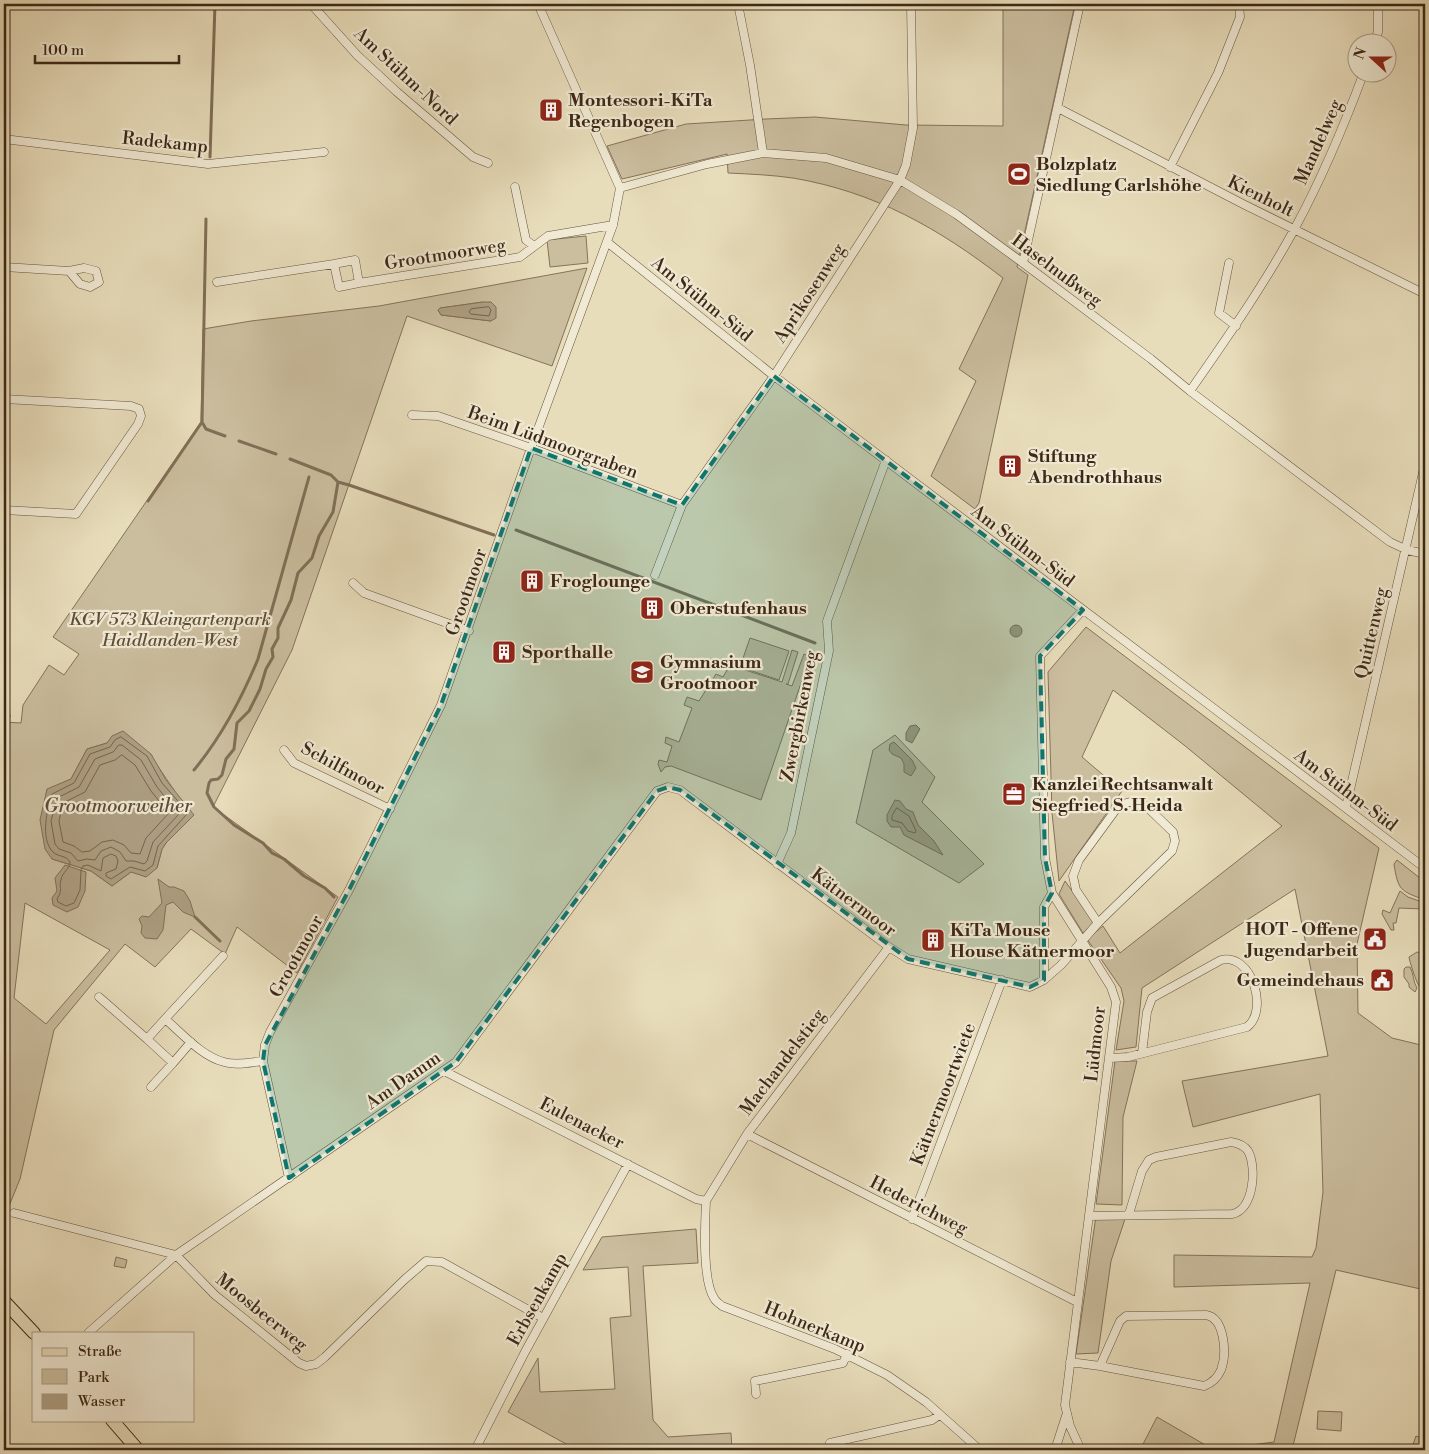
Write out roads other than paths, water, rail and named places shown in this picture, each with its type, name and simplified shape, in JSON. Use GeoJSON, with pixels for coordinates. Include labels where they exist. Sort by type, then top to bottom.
{"type":"FeatureCollection","features":[{"type":"Feature","properties":{"kind":"main road"},"geometry":{"type":"LineString","coordinates":[[4,1301],[33,1332]]}},
{"type":"Feature","properties":{"kind":"main road"},"geometry":{"type":"LineString","coordinates":[[114,1422],[138,1450]]}},
{"type":"Feature","properties":{"kind":"street","name":"Am Stühm-Nord"},"geometry":{"type":"LineString","coordinates":[[311,4],[357,55],[395,90],[473,157],[488,163]]}},
{"type":"Feature","properties":{"kind":"street"},"geometry":{"type":"LineString","coordinates":[[538,4],[620,188]]}},
{"type":"Feature","properties":{"kind":"street"},"geometry":{"type":"LineString","coordinates":[[738,4],[750,65],[763,153]]}},
{"type":"Feature","properties":{"kind":"street","name":"Aprikosenweg"},"geometry":{"type":"LineString","coordinates":[[655,575],[682,505],[774,376],[900,180],[906,165],[913,128],[911,4]]}},
{"type":"Feature","properties":{"kind":"street"},"geometry":{"type":"LineString","coordinates":[[1023,263],[1080,4]]}},
{"type":"Feature","properties":{"kind":"street"},"geometry":{"type":"LineString","coordinates":[[1170,167],[1218,73],[1240,17],[1239,4]]}},
{"type":"Feature","properties":{"kind":"street"},"geometry":{"type":"LineString","coordinates":[[1378,10],[1378,32]]}},
{"type":"Feature","properties":{"kind":"street","name":"Mandelweg"},"geometry":{"type":"LineString","coordinates":[[1190,391],[1236,326],[1295,228],[1329,159],[1360,82]]}},
{"type":"Feature","properties":{"kind":"street","name":"Kienholt"},"geometry":{"type":"LineString","coordinates":[[1058,108],[1170,167],[1425,294]]}},
{"type":"Feature","properties":{"kind":"street","name":"Radekamp"},"geometry":{"type":"LineString","coordinates":[[4,139],[208,164],[324,152]]}},
{"type":"Feature","properties":{"kind":"street","name":"Haselnußweg"},"geometry":{"type":"LineString","coordinates":[[620,188],[706,164],[763,153],[826,158],[900,180],[956,214],[1023,263],[1390,542],[1407,550],[1425,554]]}},
{"type":"Feature","properties":{"kind":"street","name":"Grootmoorweg"},"geometry":{"type":"LineString","coordinates":[[515,187],[526,240],[534,246]]}},
{"type":"Feature","properties":{"kind":"street","name":"Grootmoor"},"geometry":{"type":"LineString","coordinates":[[289,1178],[263,1061],[265,1045],[270,1032],[346,896],[442,706],[531,448],[613,225],[620,188]]}},
{"type":"Feature","properties":{"kind":"street","name":"Grootmoorweg"},"geometry":{"type":"LineString","coordinates":[[334,264],[339,287],[520,256],[548,236],[613,225]]}},
{"type":"Feature","properties":{"kind":"street","name":"Am Stühm-Süd"},"geometry":{"type":"LineString","coordinates":[[606,242],[774,376],[1425,868]]}},
{"type":"Feature","properties":{"kind":"street"},"geometry":{"type":"LineString","coordinates":[[217,282],[355,260],[358,283]]}},
{"type":"Feature","properties":{"kind":"street"},"geometry":{"type":"LineString","coordinates":[[1230,264],[1219,313],[1236,326]]}},
{"type":"Feature","properties":{"kind":"street"},"geometry":{"type":"LineString","coordinates":[[4,267],[69,271]]}},
{"type":"Feature","properties":{"kind":"street"},"geometry":{"type":"LineString","coordinates":[[4,399],[131,406],[139,409],[141,416],[138,424],[76,514],[4,510]]}},
{"type":"Feature","properties":{"kind":"street","name":"Beim Lüdmoorgraben"},"geometry":{"type":"LineString","coordinates":[[412,415],[438,416],[531,448],[682,505]]}},
{"type":"Feature","properties":{"kind":"street","name":"Zwergbirkenweg"},"geometry":{"type":"LineString","coordinates":[[778,864],[791,833],[828,651],[827,621],[886,460]]}},
{"type":"Feature","properties":{"kind":"street","name":"Quittenweg"},"geometry":{"type":"LineString","coordinates":[[1346,808],[1407,550],[1425,464]]}},
{"type":"Feature","properties":{"kind":"street"},"geometry":{"type":"LineString","coordinates":[[353,583],[364,593],[468,630]]}},
{"type":"Feature","properties":{"kind":"street","name":"Lüdmoor"},"geometry":{"type":"LineString","coordinates":[[1081,1450],[1066,1416],[1065,1406],[1116,1009],[1115,997],[1111,987],[1052,893],[1044,858],[1040,656],[1083,610]]}},
{"type":"Feature","properties":{"kind":"street","name":"Schilfmoor"},"geometry":{"type":"LineString","coordinates":[[284,750],[294,763],[390,809]]}},
{"type":"Feature","properties":{"kind":"street","name":"Kätnermoor"},"geometry":{"type":"LineString","coordinates":[[668,787],[680,790],[889,947],[908,959],[1030,987],[1044,980]]}},
{"type":"Feature","properties":{"kind":"street","name":"Am Damm"},"geometry":{"type":"LineString","coordinates":[[89,1332],[176,1255],[456,1062],[657,791],[668,787]]}},
{"type":"Feature","properties":{"kind":"street"},"geometry":{"type":"LineString","coordinates":[[1044,980],[1061,965],[1098,923],[1168,857],[1174,848],[1175,838],[1171,829],[1142,804],[1127,802],[1117,808],[1079,860],[1074,871],[1073,880],[1076,890],[1098,923]]}},
{"type":"Feature","properties":{"kind":"street"},"geometry":{"type":"LineString","coordinates":[[1044,980],[1044,907],[1052,893]]}},
{"type":"Feature","properties":{"kind":"street","name":"Machandelstieg"},"geometry":{"type":"LineString","coordinates":[[706,1201],[747,1134],[889,947]]}},
{"type":"Feature","properties":{"kind":"street"},"geometry":{"type":"LineString","coordinates":[[147,1039],[223,956]]}},
{"type":"Feature","properties":{"kind":"street"},"geometry":{"type":"LineString","coordinates":[[1110,1058],[1128,1057],[1243,1029],[1250,1025],[1255,1018],[1258,1007],[1254,985],[1247,970],[1240,962],[1233,959],[1221,960],[1152,998],[1147,1012],[1142,1053]]}},
{"type":"Feature","properties":{"kind":"street","name":"Kätnermoortwiete"},"geometry":{"type":"LineString","coordinates":[[912,1219],[1002,980]]}},
{"type":"Feature","properties":{"kind":"street"},"geometry":{"type":"LineString","coordinates":[[99,997],[173,1063]]}},
{"type":"Feature","properties":{"kind":"street"},"geometry":{"type":"LineString","coordinates":[[165,1019],[206,1054],[225,1063],[263,1061]]}},
{"type":"Feature","properties":{"kind":"street"},"geometry":{"type":"LineString","coordinates":[[151,1087],[191,1042]]}},
{"type":"Feature","properties":{"kind":"street","name":"Eulenacker"},"geometry":{"type":"LineString","coordinates":[[444,1071],[696,1199],[706,1201]]}},
{"type":"Feature","properties":{"kind":"street","name":"Hederichweg"},"geometry":{"type":"LineString","coordinates":[[747,1134],[1077,1302]]}},
{"type":"Feature","properties":{"kind":"street"},"geometry":{"type":"LineString","coordinates":[[1089,1216],[1232,1214],[1238,1212],[1245,1206],[1250,1195],[1251,1170],[1248,1152],[1242,1145],[1231,1142],[1152,1159],[1142,1171],[1130,1214]]}},
{"type":"Feature","properties":{"kind":"street","name":"Erbsenkamp"},"geometry":{"type":"LineString","coordinates":[[475,1450],[543,1318],[628,1164]]}},
{"type":"Feature","properties":{"kind":"street","name":"Hohnerkamp"},"geometry":{"type":"LineString","coordinates":[[706,1201],[704,1232],[706,1260],[709,1287],[714,1299],[722,1306],[846,1354],[887,1375],[926,1402],[980,1450]]}},
{"type":"Feature","properties":{"kind":"street"},"geometry":{"type":"LineString","coordinates":[[14,1213],[176,1255]]}},
{"type":"Feature","properties":{"kind":"street","name":"Moosbeerweg"},"geometry":{"type":"LineString","coordinates":[[176,1255],[215,1295],[280,1349],[306,1366],[316,1364],[325,1358],[410,1274],[426,1261],[442,1262],[543,1318]]}},
{"type":"Feature","properties":{"kind":"street"},"geometry":{"type":"LineString","coordinates":[[1070,1362],[1204,1386],[1215,1378],[1222,1367],[1223,1346],[1220,1328],[1213,1317],[1206,1315],[1124,1317],[1115,1329],[1100,1366]]}},
{"type":"Feature","properties":{"kind":"street"},"geometry":{"type":"LineString","coordinates":[[756,1394],[755,1381],[843,1363],[846,1354]]}},
{"type":"Feature","properties":{"kind":"street"},"geometry":{"type":"LineString","coordinates":[[830,1443],[932,1420],[939,1415]]}},
{"type":"Feature","properties":{"kind":"street"},"geometry":{"type":"LineString","coordinates":[[1055,1450],[1066,1416]]}},
{"type":"Feature","properties":{"kind":"water"},"geometry":{"type":"Polygon","coordinates":[[[491,302],[496,307],[496,318],[491,321],[441,315],[438,310],[440,308],[491,302]]]}},
{"type":"Feature","properties":{"kind":"water"},"geometry":{"type":"Polygon","coordinates":[[[1016,625],[1022,631],[1016,637],[1010,631],[1016,625]]]}},
{"type":"Feature","properties":{"kind":"water"},"geometry":{"type":"Polygon","coordinates":[[[916,725],[920,729],[912,743],[906,740],[906,733],[910,726],[916,725]]]}},
{"type":"Feature","properties":{"kind":"water","name":"Grootmoorweiher"},"geometry":{"type":"Polygon","coordinates":[[[123,731],[151,754],[166,780],[194,815],[166,843],[162,849],[157,868],[146,877],[131,872],[112,886],[91,871],[52,859],[45,849],[40,820],[47,789],[71,779],[87,749],[107,743],[112,736],[123,731]]]}},
{"type":"Feature","properties":{"kind":"water"},"geometry":{"type":"Polygon","coordinates":[[[894,742],[912,760],[916,768],[911,776],[904,772],[904,764],[901,758],[892,754],[889,750],[890,744],[894,742]]]}},
{"type":"Feature","properties":{"kind":"water"},"geometry":{"type":"Polygon","coordinates":[[[895,800],[900,801],[906,809],[913,812],[918,825],[934,841],[943,855],[904,835],[900,827],[891,827],[887,821],[887,815],[895,800]]]}},
{"type":"Feature","properties":{"kind":"water"},"geometry":{"type":"Polygon","coordinates":[[[65,865],[86,872],[85,891],[78,907],[67,912],[53,905],[52,898],[57,891],[55,878],[65,865]]]}},
{"type":"Feature","properties":{"kind":"water"},"geometry":{"type":"Polygon","coordinates":[[[158,879],[169,887],[184,891],[190,901],[195,917],[183,912],[173,902],[166,905],[163,930],[157,939],[145,938],[141,933],[142,926],[139,919],[142,916],[149,917],[162,903],[158,879]]]}},
{"type":"Feature","properties":{"kind":"waterway"},"geometry":{"type":"LineString","coordinates":[[210,157],[215,4]]}},
{"type":"Feature","properties":{"kind":"waterway"},"geometry":{"type":"LineString","coordinates":[[206,219],[202,422],[206,429],[225,436]]}},
{"type":"Feature","properties":{"kind":"waterway"},"geometry":{"type":"LineString","coordinates":[[148,501],[202,422]]}},
{"type":"Feature","properties":{"kind":"waterway"},"geometry":{"type":"LineString","coordinates":[[239,441],[276,454]]}},
{"type":"Feature","properties":{"kind":"waterway"},"geometry":{"type":"LineString","coordinates":[[290,459],[331,475],[338,482],[494,535]]}},
{"type":"Feature","properties":{"kind":"waterway"},"geometry":{"type":"LineString","coordinates":[[194,770],[230,717],[258,659],[309,477]]}},
{"type":"Feature","properties":{"kind":"waterway"},"geometry":{"type":"LineString","coordinates":[[334,897],[325,888],[304,876],[284,859],[272,853],[263,843],[234,825],[214,807],[207,793],[211,780],[218,779],[222,775],[226,759],[234,749],[237,723],[249,711],[260,689],[266,669],[273,657],[272,649],[278,638],[278,628],[291,600],[298,573],[312,558],[319,536],[333,512],[338,482]]}},
{"type":"Feature","properties":{"kind":"waterway"},"geometry":{"type":"LineString","coordinates":[[516,530],[815,643]]}},
{"type":"Feature","properties":{"kind":"waterway"},"geometry":{"type":"LineString","coordinates":[[195,917],[220,941]]}},
{"type":"Feature","properties":{"kind":"place","name":"Montessori-KiTa Regenbogen"},"geometry":{"type":"Point","coordinates":[551,110]}},
{"type":"Feature","properties":{"kind":"place","name":"Bolzplatz Siedlung Carlshöhe"},"geometry":{"type":"Point","coordinates":[1019,174]}},
{"type":"Feature","properties":{"kind":"place","name":"Stiftung Abendrothhaus"},"geometry":{"type":"Point","coordinates":[1010,466]}},
{"type":"Feature","properties":{"kind":"place","name":"Froglounge"},"geometry":{"type":"Point","coordinates":[532,581]}},
{"type":"Feature","properties":{"kind":"place","name":"Oberstufenhaus"},"geometry":{"type":"Point","coordinates":[652,608]}},
{"type":"Feature","properties":{"kind":"place","name":"Sporthalle"},"geometry":{"type":"Point","coordinates":[504,652]}},
{"type":"Feature","properties":{"kind":"place","name":"Gymnasium Grootmoor"},"geometry":{"type":"Point","coordinates":[642,672]}},
{"type":"Feature","properties":{"kind":"place","name":"Kanzlei Rechtsanwalt Siegfried S. Heida"},"geometry":{"type":"Point","coordinates":[1014,794]}},
{"type":"Feature","properties":{"kind":"place","name":"HOT - Offene Jugendarbeit"},"geometry":{"type":"Point","coordinates":[1375,939]}},
{"type":"Feature","properties":{"kind":"place","name":"KiTa Mouse House Kätnermoor"},"geometry":{"type":"Point","coordinates":[933,940]}},
{"type":"Feature","properties":{"kind":"place","name":"Gemeindehaus"},"geometry":{"type":"Point","coordinates":[1382,980]}},
{"type":"Feature","properties":{"kind":"park label","name":"KGV 573 Kleingartenpark Haidlanden-West"},"geometry":{"type":"Point","coordinates":[170,629]}}]}
